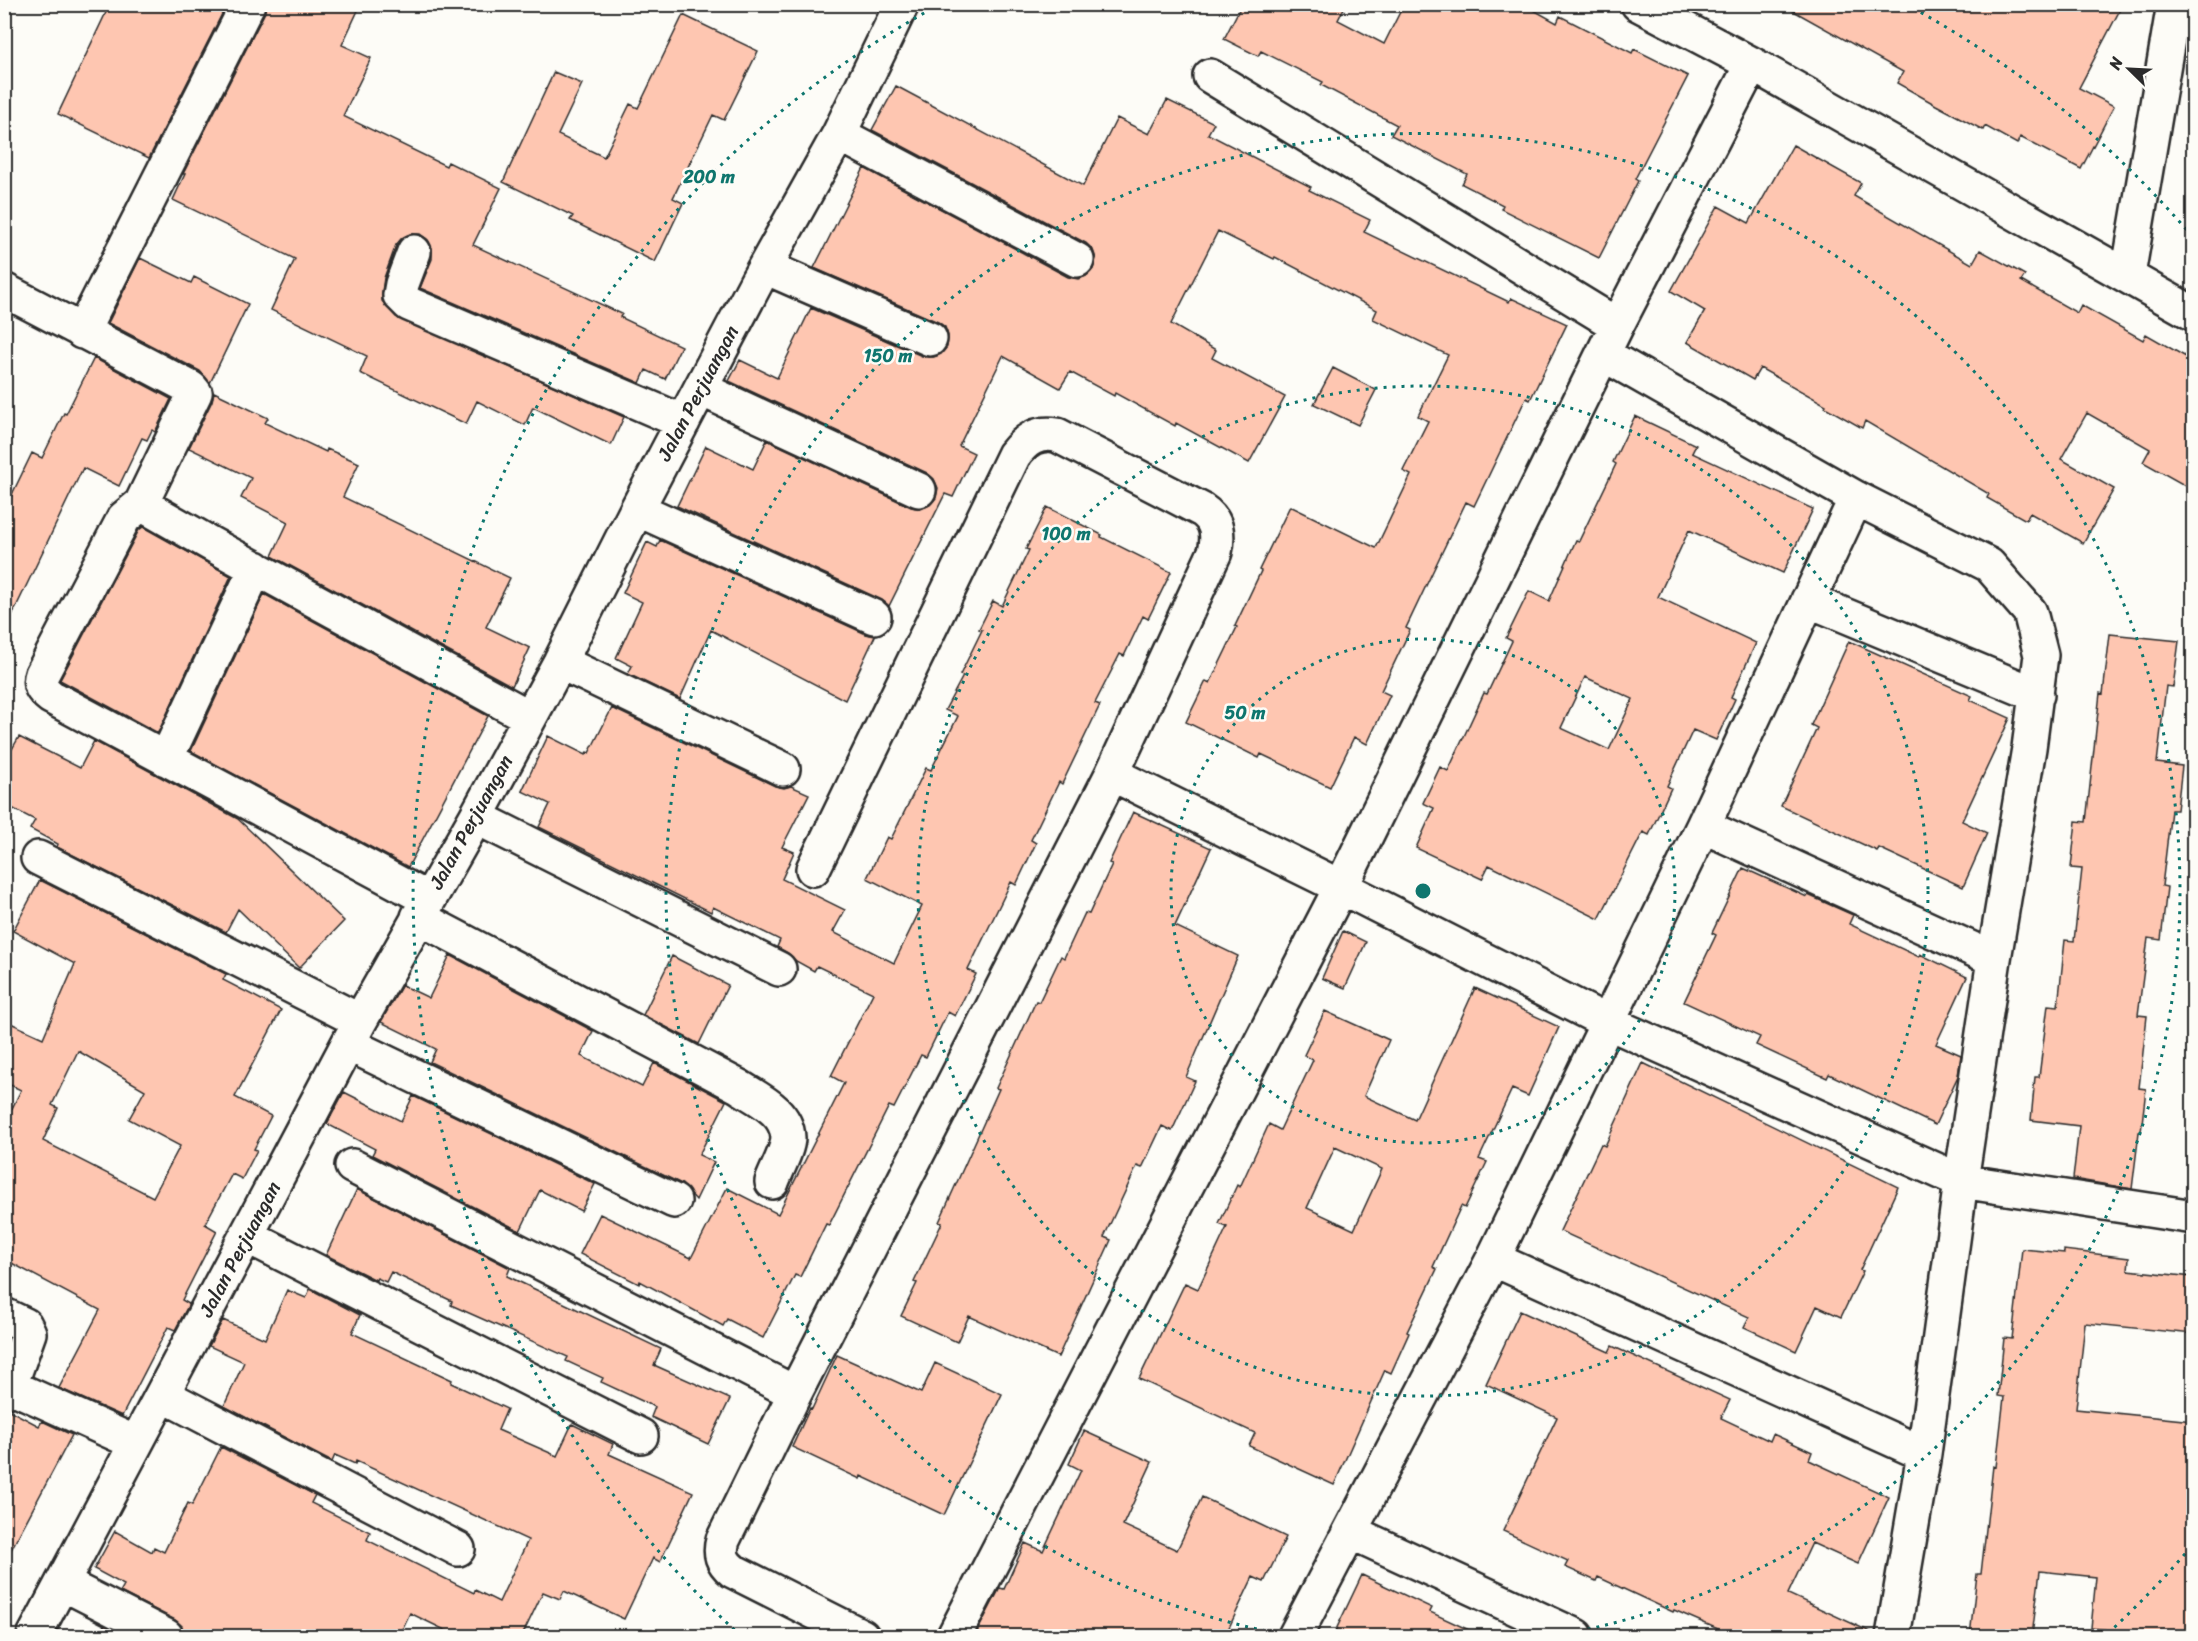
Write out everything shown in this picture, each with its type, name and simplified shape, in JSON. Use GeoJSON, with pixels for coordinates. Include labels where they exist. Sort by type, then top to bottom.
{"type":"FeatureCollection","features":[{"type":"Feature","properties":{"kind":"street"},"geometry":{"type":"LineString","coordinates":[[82,332],[248,4]]}},
{"type":"Feature","properties":{"kind":"street","name":"Jalan Perjuangan"},"geometry":{"type":"LineString","coordinates":[[34,1636],[354,1032],[476,817],[560,662],[637,509],[765,267],[839,134],[902,4]]}},
{"type":"Feature","properties":{"kind":"street"},"geometry":{"type":"LineString","coordinates":[[1638,4],[1752,64],[2128,275],[2193,314]]}},
{"type":"Feature","properties":{"kind":"street"},"geometry":{"type":"LineString","coordinates":[[2128,275],[2174,4]]}},
{"type":"Feature","properties":{"kind":"street"},"geometry":{"type":"LineString","coordinates":[[954,1636],[1341,887],[1610,339],[1752,64]]}},
{"type":"Feature","properties":{"kind":"street"},"geometry":{"type":"LineString","coordinates":[[1210,76],[1856,498],[1989,565],[2030,612],[2041,655],[2037,695],[1994,959],[1924,1454],[1893,1636]]}},
{"type":"Feature","properties":{"kind":"street"},"geometry":{"type":"LineString","coordinates":[[839,134],[1077,260]]}},
{"type":"Feature","properties":{"kind":"street"},"geometry":{"type":"LineString","coordinates":[[414,252],[400,295],[409,304],[683,422]]}},
{"type":"Feature","properties":{"kind":"street"},"geometry":{"type":"LineString","coordinates":[[765,267],[930,339]]}},
{"type":"Feature","properties":{"kind":"street"},"geometry":{"type":"LineString","coordinates":[[4,290],[191,388],[195,393],[141,504],[124,518],[42,674],[39,682],[43,690],[51,697],[166,759],[423,908],[738,1086],[778,1112],[785,1125],[788,1140],[772,1182]]}},
{"type":"Feature","properties":{"kind":"street"},"geometry":{"type":"LineString","coordinates":[[702,389],[919,490]]}},
{"type":"Feature","properties":{"kind":"street"},"geometry":{"type":"LineString","coordinates":[[813,869],[1014,455],[1023,443],[1042,434],[1057,435],[1202,510],[1213,519],[1217,538],[1215,552],[1112,774],[795,1393],[723,1539],[720,1549],[721,1557],[733,1571],[826,1629],[862,1636]]}},
{"type":"Feature","properties":{"kind":"street"},"geometry":{"type":"LineString","coordinates":[[1295,1636],[1494,1259],[1703,826],[1856,498]]}},
{"type":"Feature","properties":{"kind":"street"},"geometry":{"type":"LineString","coordinates":[[141,504],[530,717]]}},
{"type":"Feature","properties":{"kind":"street"},"geometry":{"type":"LineString","coordinates":[[637,509],[874,617]]}},
{"type":"Feature","properties":{"kind":"street"},"geometry":{"type":"LineString","coordinates":[[166,759],[256,568]]}},
{"type":"Feature","properties":{"kind":"street"},"geometry":{"type":"LineString","coordinates":[[1808,600],[2037,695]]}},
{"type":"Feature","properties":{"kind":"street"},"geometry":{"type":"LineString","coordinates":[[560,662],[783,769]]}},
{"type":"Feature","properties":{"kind":"street"},"geometry":{"type":"LineString","coordinates":[[1112,774],[1607,1022],[1961,1181],[2193,1217]]}},
{"type":"Feature","properties":{"kind":"street"},"geometry":{"type":"LineString","coordinates":[[476,817],[779,969]]}},
{"type":"Feature","properties":{"kind":"street"},"geometry":{"type":"LineString","coordinates":[[1703,826],[1994,959]]}},
{"type":"Feature","properties":{"kind":"street"},"geometry":{"type":"LineString","coordinates":[[38,858],[354,1032],[674,1201]]}},
{"type":"Feature","properties":{"kind":"street"},"geometry":{"type":"LineString","coordinates":[[352,1166],[795,1393]]}},
{"type":"Feature","properties":{"kind":"street"},"geometry":{"type":"LineString","coordinates":[[247,1236],[641,1436]]}},
{"type":"Feature","properties":{"kind":"street"},"geometry":{"type":"LineString","coordinates":[[1494,1259],[1924,1454]]}},
{"type":"Feature","properties":{"kind":"street"},"geometry":{"type":"LineString","coordinates":[[4,1314],[25,1325],[29,1333],[7,1389],[136,1443]]}},
{"type":"Feature","properties":{"kind":"street"},"geometry":{"type":"LineString","coordinates":[[163,1395],[458,1549]]}},
{"type":"Feature","properties":{"kind":"street"},"geometry":{"type":"LineString","coordinates":[[1351,1532],[1576,1636]]}},
{"type":"Feature","properties":{"kind":"street"},"geometry":{"type":"LineString","coordinates":[[62,1583],[166,1636]]}},
{"type":"Feature","properties":{"kind":"building"},"geometry":{"type":"Polygon","coordinates":[[[110,4],[227,4],[149,158],[58,114],[110,4]]]}},
{"type":"Feature","properties":{"kind":"building"},"geometry":{"type":"Polygon","coordinates":[[[266,4],[361,4],[342,45],[371,58],[343,116],[446,166],[448,162],[501,188],[473,245],[622,314],[620,317],[681,346],[665,379],[646,370],[640,383],[420,288],[432,259],[432,248],[428,240],[420,234],[410,234],[396,245],[384,278],[382,301],[396,317],[624,417],[611,445],[533,407],[525,425],[477,401],[466,424],[360,373],[367,356],[271,310],[295,259],[173,200],[185,174],[183,174],[265,12],[266,4]]]}},
{"type":"Feature","properties":{"kind":"building"},"geometry":{"type":"Polygon","coordinates":[[[1242,4],[1346,4],[1338,20],[1384,44],[1404,4],[1523,4],[1557,23],[1560,16],[1632,53],[1634,49],[1688,76],[1635,179],[1638,181],[1599,258],[1501,209],[1503,205],[1462,184],[1467,174],[1391,135],[1397,125],[1321,85],[1323,82],[1261,51],[1258,56],[1224,39],[1242,4]]]}},
{"type":"Feature","properties":{"kind":"building"},"geometry":{"type":"Polygon","coordinates":[[[1781,4],[2123,4],[2079,88],[2114,106],[2081,169],[2020,137],[2017,144],[1985,126],[1983,130],[1936,105],[1897,83],[1903,72],[1781,4]]]}},
{"type":"Feature","properties":{"kind":"building"},"geometry":{"type":"Polygon","coordinates":[[[683,15],[758,51],[724,120],[713,115],[673,198],[683,203],[655,262],[570,220],[573,216],[503,182],[554,72],[582,84],[558,135],[604,157],[630,104],[638,108],[683,15]]]}},
{"type":"Feature","properties":{"kind":"building"},"geometry":{"type":"Polygon","coordinates":[[[896,86],[1083,186],[1117,118],[1149,134],[1167,100],[1214,123],[1208,134],[1311,187],[1309,190],[1370,220],[1364,232],[1509,302],[1511,298],[1567,324],[1530,400],[1526,398],[1474,506],[1466,502],[1434,569],[1406,628],[1410,630],[1381,691],[1390,695],[1367,744],[1354,737],[1330,787],[1261,754],[1259,758],[1186,722],[1206,681],[1210,683],[1237,627],[1235,626],[1261,571],[1259,570],[1290,506],[1376,548],[1411,475],[1403,471],[1428,421],[1418,416],[1448,355],[1373,319],[1377,310],[1275,257],[1274,259],[1218,231],[1171,324],[1216,350],[1212,358],[1285,397],[1249,463],[1176,423],[1175,426],[1115,393],[1114,396],[1070,372],[1060,388],[1003,356],[959,446],[974,453],[953,497],[945,494],[889,606],[882,600],[677,506],[706,446],[753,469],[767,440],[911,507],[921,509],[930,505],[936,498],[938,488],[934,479],[927,473],[729,381],[740,360],[777,378],[811,308],[922,356],[933,357],[941,354],[947,347],[948,336],[945,327],[938,322],[814,268],[864,168],[1068,277],[1078,279],[1086,276],[1093,269],[1096,259],[1093,250],[1086,243],[872,130],[896,86]]]}},
{"type":"Feature","properties":{"kind":"building"},"geometry":{"type":"Polygon","coordinates":[[[1793,145],[1861,183],[1854,196],[1972,264],[1980,250],[2025,275],[2021,281],[2077,313],[2081,305],[2143,340],[2146,334],[2193,361],[2193,490],[2143,462],[2150,449],[2087,413],[2061,459],[2114,489],[2083,543],[2030,513],[2026,520],[1987,498],[1989,494],[1865,421],[1862,428],[1760,368],[1753,380],[1687,342],[1705,311],[1671,291],[1718,206],[1749,223],[1793,145]]]}},
{"type":"Feature","properties":{"kind":"building"},"geometry":{"type":"Polygon","coordinates":[[[140,258],[191,283],[194,277],[248,304],[210,383],[200,371],[108,323],[140,258]]]}},
{"type":"Feature","properties":{"kind":"building"},"geometry":{"type":"Polygon","coordinates":[[[94,358],[171,399],[155,432],[152,430],[147,440],[142,438],[119,486],[83,468],[4,632],[4,511],[32,453],[42,458],[94,358]]]}},
{"type":"Feature","properties":{"kind":"building"},"geometry":{"type":"Polygon","coordinates":[[[1333,368],[1376,390],[1358,425],[1314,404],[1333,368]]]}},
{"type":"Feature","properties":{"kind":"building"},"geometry":{"type":"Polygon","coordinates":[[[214,392],[268,418],[265,423],[326,452],[327,449],[359,463],[343,497],[510,578],[486,627],[530,648],[512,686],[272,556],[288,522],[241,498],[251,478],[189,448],[212,401],[214,392]]]}},
{"type":"Feature","properties":{"kind":"building"},"geometry":{"type":"Polygon","coordinates":[[[1635,416],[1696,445],[1692,453],[1813,509],[1783,573],[1689,530],[1658,597],[1756,643],[1731,697],[1735,699],[1716,740],[1693,730],[1667,786],[1671,788],[1649,835],[1643,832],[1599,919],[1489,865],[1482,879],[1416,848],[1434,808],[1423,803],[1440,767],[1448,771],[1484,693],[1487,694],[1512,641],[1506,638],[1529,591],[1549,601],[1576,540],[1579,541],[1616,464],[1613,462],[1635,416]],[[1585,677],[1561,728],[1609,750],[1633,699],[1585,677]]]}},
{"type":"Feature","properties":{"kind":"building"},"geometry":{"type":"Polygon","coordinates":[[[1047,507],[1171,572],[1148,619],[1143,616],[1124,656],[1120,654],[1095,703],[1100,705],[1062,784],[1059,782],[1031,840],[1036,843],[1016,885],[1011,882],[968,970],[976,974],[955,1016],[948,1012],[926,1057],[921,1055],[894,1108],[889,1106],[829,1225],[826,1224],[800,1277],[795,1275],[763,1338],[727,1319],[723,1326],[640,1281],[639,1284],[580,1254],[600,1214],[691,1258],[727,1188],[778,1214],[844,1083],[831,1076],[873,993],[817,966],[814,971],[777,947],[780,940],[713,907],[711,912],[539,827],[550,804],[522,791],[548,736],[586,755],[612,708],[775,786],[784,788],[791,786],[809,794],[782,847],[794,852],[782,879],[845,910],[833,932],[894,963],[922,906],[867,878],[887,837],[891,839],[926,768],[931,770],[958,716],[945,710],[963,676],[960,675],[982,630],[979,629],[993,601],[1002,606],[1047,507]]]}},
{"type":"Feature","properties":{"kind":"building"},"geometry":{"type":"Polygon","coordinates":[[[143,527],[231,576],[158,733],[60,680],[139,530],[143,527]]]}},
{"type":"Feature","properties":{"kind":"building"},"geometry":{"type":"Polygon","coordinates":[[[660,540],[866,634],[875,636],[845,700],[711,630],[680,699],[628,674],[632,666],[616,658],[642,602],[623,593],[647,542],[657,547],[660,540]]]}},
{"type":"Feature","properties":{"kind":"building"},"geometry":{"type":"Polygon","coordinates":[[[264,594],[488,716],[408,867],[191,751],[264,594]]]}},
{"type":"Feature","properties":{"kind":"building"},"geometry":{"type":"Polygon","coordinates":[[[2110,634],[2179,641],[2173,687],[2166,686],[2157,763],[2182,766],[2177,810],[2171,810],[2162,886],[2167,887],[2161,940],[2148,938],[2138,1015],[2147,1016],[2139,1088],[2146,1089],[2132,1189],[2073,1179],[2079,1126],[2031,1120],[2035,1077],[2039,1077],[2048,1005],[2058,1006],[2065,940],[2074,941],[2082,869],[2071,868],[2076,821],[2086,822],[2100,693],[2103,694],[2110,634]]]}},
{"type":"Feature","properties":{"kind":"building"},"geometry":{"type":"Polygon","coordinates":[[[1849,641],[1972,696],[1970,700],[2010,718],[1962,821],[1987,833],[1963,887],[1879,848],[1877,851],[1781,806],[1817,728],[1811,725],[1849,641]]]}},
{"type":"Feature","properties":{"kind":"building"},"geometry":{"type":"Polygon","coordinates":[[[19,737],[80,768],[94,741],[238,819],[344,921],[299,968],[238,909],[226,932],[57,847],[58,844],[30,829],[35,820],[4,804],[4,763],[19,737]]]}},
{"type":"Feature","properties":{"kind":"building"},"geometry":{"type":"Polygon","coordinates":[[[1133,812],[1211,848],[1175,926],[1238,956],[1186,1077],[1195,1081],[1172,1131],[1162,1126],[1142,1168],[1137,1166],[1104,1237],[1111,1240],[1058,1357],[969,1316],[957,1342],[901,1316],[917,1283],[914,1282],[942,1223],[939,1222],[999,1089],[996,1088],[1036,1001],[1039,1002],[1061,956],[1064,958],[1085,913],[1089,914],[1112,864],[1109,863],[1133,812]]]}},
{"type":"Feature","properties":{"kind":"building"},"geometry":{"type":"Polygon","coordinates":[[[1743,868],[1853,915],[1849,924],[1967,977],[1936,1044],[1961,1055],[1958,1076],[1935,1125],[1829,1074],[1827,1078],[1756,1045],[1760,1037],[1684,1002],[1716,935],[1712,933],[1743,868]]]}},
{"type":"Feature","properties":{"kind":"building"},"geometry":{"type":"Polygon","coordinates":[[[40,880],[226,974],[223,980],[281,1010],[235,1097],[271,1116],[242,1179],[232,1174],[205,1224],[217,1231],[182,1300],[189,1304],[175,1330],[168,1327],[122,1416],[59,1388],[100,1310],[4,1259],[4,1125],[21,1090],[4,1082],[4,1020],[43,1038],[75,964],[13,931],[40,880]],[[78,1051],[52,1105],[58,1108],[43,1141],[153,1197],[180,1146],[129,1119],[145,1090],[78,1051]]]}},
{"type":"Feature","properties":{"kind":"building"},"geometry":{"type":"Polygon","coordinates":[[[1343,931],[1366,942],[1345,988],[1322,978],[1343,931]]]}},
{"type":"Feature","properties":{"kind":"building"},"geometry":{"type":"Polygon","coordinates":[[[450,955],[593,1031],[581,1056],[642,1087],[654,1063],[726,1101],[699,1155],[714,1162],[696,1200],[682,1184],[430,1062],[436,1049],[381,1022],[402,985],[429,998],[450,955]]]}},
{"type":"Feature","properties":{"kind":"building"},"geometry":{"type":"Polygon","coordinates":[[[672,956],[728,985],[699,1044],[643,1015],[672,956]]]}},
{"type":"Feature","properties":{"kind":"building"},"geometry":{"type":"Polygon","coordinates":[[[1475,988],[1559,1027],[1528,1096],[1512,1089],[1479,1159],[1487,1162],[1465,1208],[1461,1206],[1433,1267],[1437,1269],[1407,1332],[1409,1333],[1391,1373],[1385,1370],[1334,1485],[1249,1446],[1255,1433],[1139,1379],[1185,1283],[1198,1289],[1227,1227],[1219,1224],[1237,1185],[1240,1187],[1269,1124],[1280,1130],[1313,1060],[1304,1055],[1325,1011],[1389,1040],[1364,1096],[1415,1120],[1475,988]],[[1335,1147],[1307,1208],[1354,1230],[1382,1169],[1335,1147]]]}},
{"type":"Feature","properties":{"kind":"building"},"geometry":{"type":"Polygon","coordinates":[[[1643,1063],[1898,1187],[1841,1317],[1817,1306],[1796,1351],[1744,1327],[1749,1317],[1560,1231],[1601,1144],[1605,1146],[1643,1063]]]}},
{"type":"Feature","properties":{"kind":"building"},"geometry":{"type":"Polygon","coordinates":[[[344,1092],[401,1121],[413,1096],[595,1184],[581,1211],[540,1190],[520,1231],[372,1155],[375,1149],[327,1124],[344,1092]]]}},
{"type":"Feature","properties":{"kind":"building"},"geometry":{"type":"Polygon","coordinates":[[[357,1189],[510,1268],[507,1276],[661,1349],[654,1365],[730,1399],[708,1444],[651,1417],[655,1407],[601,1382],[603,1378],[566,1361],[568,1357],[451,1305],[452,1301],[391,1272],[386,1282],[377,1278],[376,1280],[326,1255],[357,1189]]]}},
{"type":"Feature","properties":{"kind":"building"},"geometry":{"type":"Polygon","coordinates":[[[2022,1249],[2064,1253],[2064,1250],[2129,1258],[2128,1270],[2193,1277],[2193,1334],[2085,1323],[2076,1409],[2193,1421],[2193,1636],[2169,1636],[2091,1628],[2096,1577],[2040,1571],[2032,1636],[1970,1636],[1977,1574],[1981,1574],[1993,1466],[1996,1467],[2004,1397],[1998,1396],[2004,1338],[2012,1339],[2022,1249]]]}},
{"type":"Feature","properties":{"kind":"building"},"geometry":{"type":"Polygon","coordinates":[[[310,1289],[360,1315],[352,1333],[452,1380],[451,1383],[507,1409],[498,1430],[557,1456],[572,1424],[613,1444],[609,1454],[693,1492],[660,1562],[653,1558],[624,1619],[564,1591],[560,1599],[543,1592],[522,1636],[457,1636],[410,1613],[399,1636],[184,1636],[182,1626],[175,1620],[120,1592],[124,1585],[94,1569],[115,1531],[152,1552],[154,1547],[164,1552],[188,1503],[192,1505],[221,1447],[315,1495],[311,1503],[370,1532],[367,1540],[474,1593],[475,1590],[499,1602],[528,1540],[356,1461],[355,1464],[335,1455],[332,1462],[224,1406],[244,1362],[209,1346],[223,1320],[265,1339],[287,1290],[306,1298],[310,1289]]]}},
{"type":"Feature","properties":{"kind":"building"},"geometry":{"type":"Polygon","coordinates":[[[1520,1311],[1609,1352],[1612,1346],[1730,1400],[1721,1418],[1770,1441],[1773,1434],[1812,1452],[1809,1460],[1889,1497],[1858,1564],[1812,1543],[1788,1594],[1875,1634],[1875,1636],[1734,1636],[1674,1610],[1673,1612],[1598,1577],[1596,1581],[1565,1567],[1568,1561],[1503,1531],[1557,1417],[1486,1384],[1520,1311]]]}},
{"type":"Feature","properties":{"kind":"building"},"geometry":{"type":"Polygon","coordinates":[[[837,1355],[921,1393],[935,1363],[1002,1394],[944,1515],[792,1447],[837,1355]]]}},
{"type":"Feature","properties":{"kind":"building"},"geometry":{"type":"Polygon","coordinates":[[[4,1410],[9,1410],[39,1426],[42,1421],[72,1435],[4,1563],[4,1410]]]}},
{"type":"Feature","properties":{"kind":"building"},"geometry":{"type":"Polygon","coordinates":[[[1084,1431],[1152,1462],[1123,1525],[1177,1550],[1202,1497],[1286,1537],[1264,1582],[1253,1577],[1225,1636],[975,1636],[1000,1588],[1004,1589],[1025,1543],[1043,1551],[1081,1470],[1069,1464],[1084,1431]]]}},
{"type":"Feature","properties":{"kind":"building"},"geometry":{"type":"Polygon","coordinates":[[[1362,1575],[1432,1608],[1430,1612],[1482,1636],[1333,1636],[1362,1575]]]}},
{"type":"Feature","properties":{"kind":"building"},"geometry":{"type":"Polygon","coordinates":[[[104,1625],[126,1636],[98,1636],[104,1625]]]}}]}
